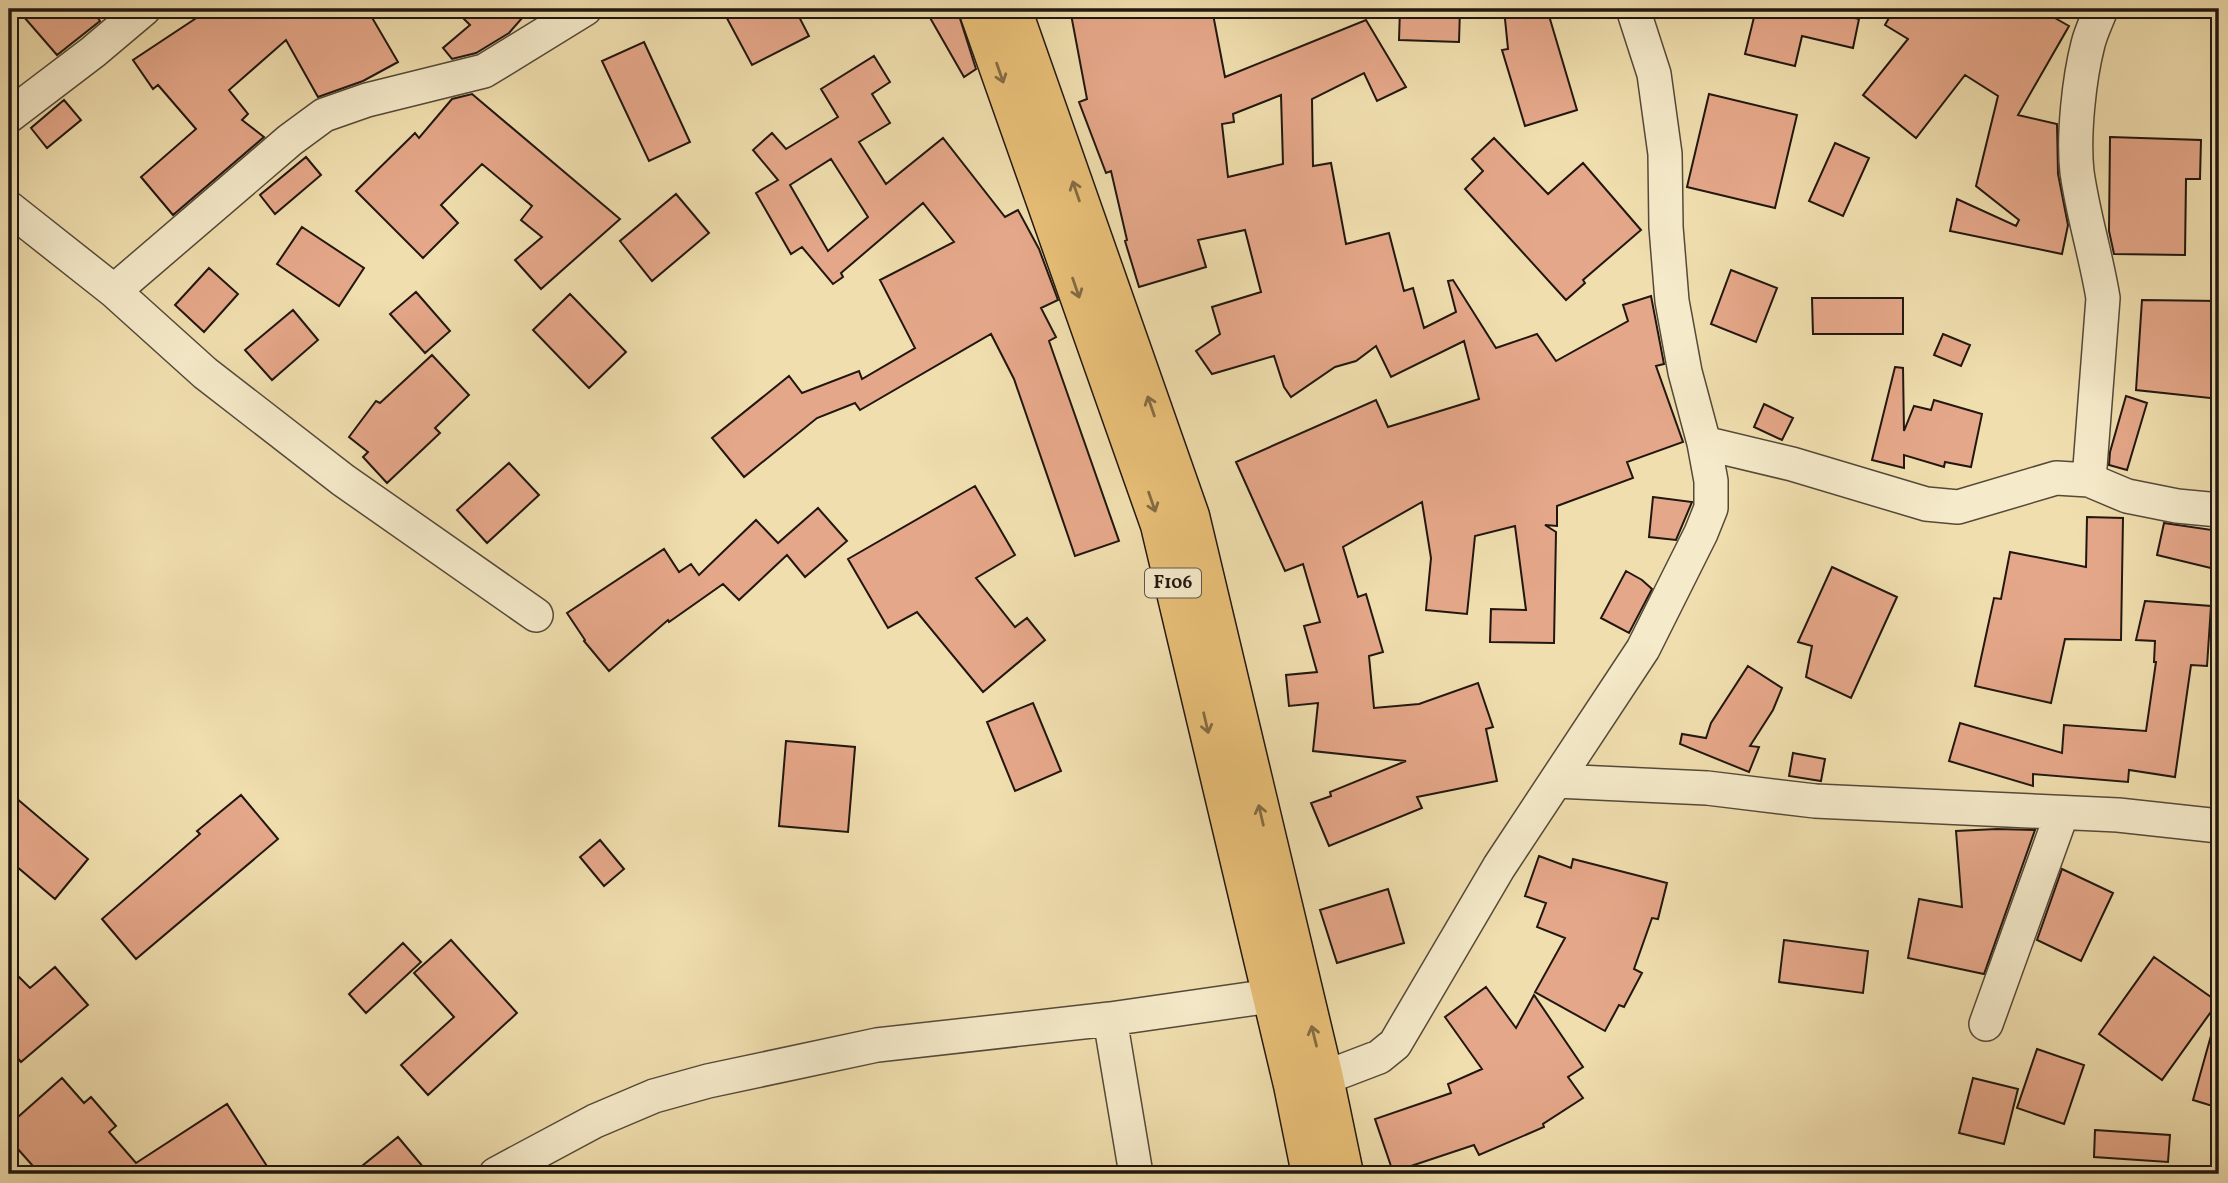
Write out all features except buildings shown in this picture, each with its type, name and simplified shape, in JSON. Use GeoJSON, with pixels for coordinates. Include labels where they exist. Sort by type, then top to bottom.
{"type":"FeatureCollection","features":[{"type":"Feature","properties":{"kind":"main road","name":"F106"},"geometry":{"type":"LineString","coordinates":[[978,9],[1160,525],[1293,1085],[1311,1174]]}},
{"type":"Feature","properties":{"kind":"main road","name":"F106"},"geometry":{"type":"LineString","coordinates":[[1012,9],[1190,516],[1324,1078],[1344,1174]]}},
{"type":"Feature","properties":{"kind":"street"},"geometry":{"type":"LineString","coordinates":[[9,116],[144,9]]}},
{"type":"Feature","properties":{"kind":"street"},"geometry":{"type":"LineString","coordinates":[[114,291],[290,140],[324,115],[367,100],[433,86],[484,71],[585,9]]}},
{"type":"Feature","properties":{"kind":"street"},"geometry":{"type":"LineString","coordinates":[[1324,1078],[1379,1057],[1395,1044],[1499,867],[1643,649],[1711,508],[1711,481],[1704,443],[1685,372],[1672,301],[1665,154],[1654,74],[1633,9]]}},
{"type":"Feature","properties":{"kind":"street"},"geometry":{"type":"LineString","coordinates":[[2089,480],[2103,298],[2077,169],[2078,108],[2088,43],[2101,9]]}},
{"type":"Feature","properties":{"kind":"street"},"geometry":{"type":"LineString","coordinates":[[9,208],[114,291],[205,373],[343,480],[536,615]]}},
{"type":"Feature","properties":{"kind":"street"},"geometry":{"type":"LineString","coordinates":[[1704,443],[1792,464],[1926,504],[1958,508],[2056,478],[2089,480],[2127,495],[2178,506],[2219,510]]}},
{"type":"Feature","properties":{"kind":"street"},"geometry":{"type":"LineString","coordinates":[[1556,781],[1707,788],[1815,801],[2118,815],[2219,826]]}},
{"type":"Feature","properties":{"kind":"street"},"geometry":{"type":"LineString","coordinates":[[1986,1024],[2062,813]]}},
{"type":"Feature","properties":{"kind":"street"},"geometry":{"type":"LineString","coordinates":[[496,1174],[594,1121],[654,1096],[708,1081],[877,1045],[1110,1019],[1270,996]]}},
{"type":"Feature","properties":{"kind":"street"},"geometry":{"type":"LineString","coordinates":[[1110,1019],[1136,1174]]}}]}
